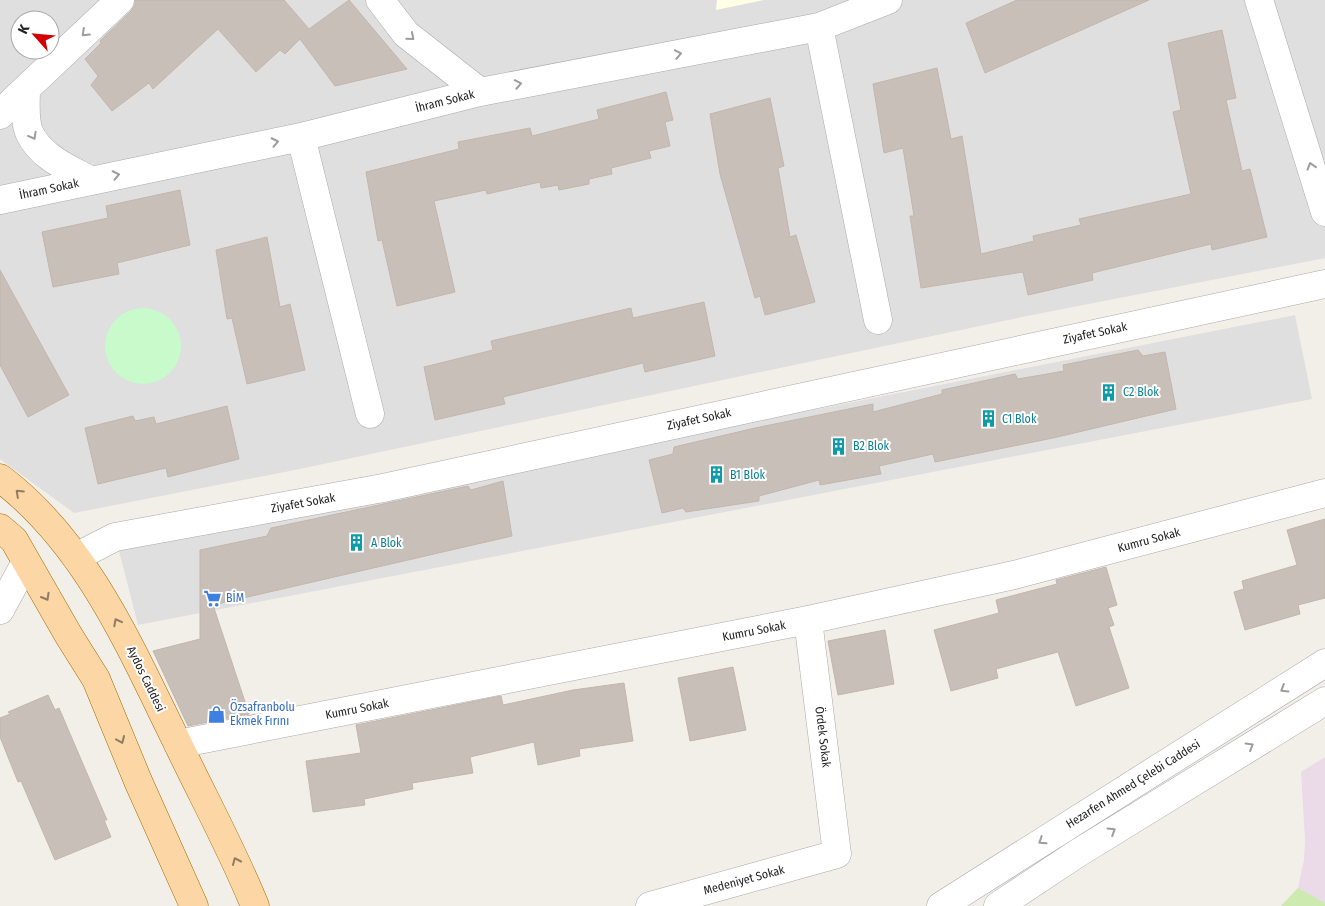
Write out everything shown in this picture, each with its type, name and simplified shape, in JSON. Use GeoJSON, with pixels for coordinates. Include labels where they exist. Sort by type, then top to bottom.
{"type":"FeatureCollection","features":[{"type":"Feature","properties":{"kind":"main road","name":"Aydos Caddesi"},"geometry":{"type":"LineString","coordinates":[[0,478],[46,519],[76,557],[103,596],[224,834],[255,906]]}},
{"type":"Feature","properties":{"kind":"main road"},"geometry":{"type":"LineString","coordinates":[[0,528],[14,540],[96,679],[194,906]]}},
{"type":"Feature","properties":{"kind":"street"},"geometry":{"type":"LineString","coordinates":[[0,115],[120,0]]}},
{"type":"Feature","properties":{"kind":"street"},"geometry":{"type":"LineString","coordinates":[[380,0],[406,34],[480,92]]}},
{"type":"Feature","properties":{"kind":"street","name":"İhram Sokak"},"geometry":{"type":"LineString","coordinates":[[0,200],[301,136],[480,92],[819,27],[888,0]]}},
{"type":"Feature","properties":{"kind":"street"},"geometry":{"type":"LineString","coordinates":[[1259,0],[1325,212]]}},
{"type":"Feature","properties":{"kind":"street"},"geometry":{"type":"LineString","coordinates":[[819,27],[878,320]]}},
{"type":"Feature","properties":{"kind":"street"},"geometry":{"type":"LineString","coordinates":[[26,89],[29,131],[42,152],[90,180]]}},
{"type":"Feature","properties":{"kind":"street"},"geometry":{"type":"LineString","coordinates":[[301,136],[370,414]]}},
{"type":"Feature","properties":{"kind":"street","name":"Ziyafet Sokak"},"geometry":{"type":"LineString","coordinates":[[76,557],[115,537],[383,488],[1325,284]]}},
{"type":"Feature","properties":{"kind":"street","name":"Kumru Sokak"},"geometry":{"type":"LineString","coordinates":[[178,744],[808,620],[1014,575],[1325,494]]}},
{"type":"Feature","properties":{"kind":"street"},"geometry":{"type":"LineString","coordinates":[[0,610],[26,562]]}},
{"type":"Feature","properties":{"kind":"street","name":"Ördek Sokak"},"geometry":{"type":"LineString","coordinates":[[808,620],[837,854]]}},
{"type":"Feature","properties":{"kind":"street","name":"Hezarfen Ahmed Çelebi Caddesi"},"geometry":{"type":"LineString","coordinates":[[941,906],[1325,664]]}},
{"type":"Feature","properties":{"kind":"street"},"geometry":{"type":"LineString","coordinates":[[998,906],[1078,853],[1325,701]]}},
{"type":"Feature","properties":{"kind":"street","name":"Medeniyet Sokak"},"geometry":{"type":"LineString","coordinates":[[650,906],[837,854]]}},
{"type":"Feature","properties":{"kind":"shaded area"},"geometry":{"type":"Polygon","coordinates":[[[0,0],[1325,0],[1325,258],[1027,316],[290,471],[74,513],[0,459],[0,0]]]}},
{"type":"Feature","properties":{"kind":"shaded area"},"geometry":{"type":"Polygon","coordinates":[[[717,0],[764,0],[716,10],[717,0]]]}},
{"type":"Feature","properties":{"kind":"shaded area"},"geometry":{"type":"Polygon","coordinates":[[[1295,315],[1312,399],[138,625],[118,547],[1295,315]]]}},
{"type":"Feature","properties":{"kind":"shaded area"},"geometry":{"type":"Polygon","coordinates":[[[1325,757],[1325,906],[1281,906],[1298,888],[1304,860],[1305,840],[1301,772],[1325,757]]]}},
{"type":"Feature","properties":{"kind":"green space"},"geometry":{"type":"Polygon","coordinates":[[[143,308],[158,311],[170,319],[178,331],[181,346],[178,361],[170,373],[158,381],[143,384],[128,381],[116,373],[108,361],[105,346],[108,331],[116,319],[128,311],[143,308]]]}},
{"type":"Feature","properties":{"kind":"green space"},"geometry":{"type":"Polygon","coordinates":[[[1298,888],[1325,903],[1325,906],[1281,906],[1298,888]]]}},
{"type":"Feature","properties":{"kind":"building"},"geometry":{"type":"Polygon","coordinates":[[[135,0],[284,0],[309,29],[349,0],[407,69],[335,86],[300,39],[285,54],[280,50],[256,72],[218,29],[153,89],[149,83],[112,111],[91,85],[98,76],[85,59],[101,43],[100,41],[131,11],[135,5],[135,0]]]}},
{"type":"Feature","properties":{"kind":"building"},"geometry":{"type":"Polygon","coordinates":[[[1017,0],[1149,0],[985,73],[966,23],[1017,0]]]}},
{"type":"Feature","properties":{"kind":"building"},"geometry":{"type":"Polygon","coordinates":[[[1222,30],[1236,98],[1226,100],[1242,171],[1250,169],[1267,237],[1212,250],[1211,244],[1092,273],[1093,280],[1028,295],[1023,272],[921,288],[910,216],[914,216],[903,148],[884,153],[873,84],[937,68],[951,139],[962,136],[981,254],[1034,241],[1033,236],[1081,225],[1079,219],[1191,194],[1173,112],[1181,110],[1168,43],[1222,30]]]}},
{"type":"Feature","properties":{"kind":"building"},"geometry":{"type":"Polygon","coordinates":[[[666,92],[673,120],[665,122],[670,146],[649,151],[651,158],[611,168],[612,174],[589,179],[589,184],[559,190],[558,185],[541,188],[540,182],[487,194],[486,190],[434,201],[455,292],[397,306],[382,240],[378,241],[366,172],[459,149],[458,142],[530,128],[532,136],[599,119],[597,110],[666,92]]]}},
{"type":"Feature","properties":{"kind":"building"},"geometry":{"type":"Polygon","coordinates":[[[770,98],[784,166],[778,168],[790,237],[796,235],[815,302],[765,315],[760,296],[755,298],[720,174],[710,114],[770,98]]]}},
{"type":"Feature","properties":{"kind":"building"},"geometry":{"type":"Polygon","coordinates":[[[180,190],[190,245],[117,263],[119,274],[53,287],[42,232],[108,218],[106,206],[180,190]]]}},
{"type":"Feature","properties":{"kind":"building"},"geometry":{"type":"Polygon","coordinates":[[[267,237],[280,307],[290,304],[305,370],[247,384],[232,318],[227,319],[216,250],[267,237]]]}},
{"type":"Feature","properties":{"kind":"building"},"geometry":{"type":"Polygon","coordinates":[[[0,270],[69,395],[28,417],[0,365],[0,270]]]}},
{"type":"Feature","properties":{"kind":"building"},"geometry":{"type":"Polygon","coordinates":[[[704,302],[715,356],[645,372],[643,363],[503,397],[505,404],[435,420],[424,367],[493,350],[491,341],[631,308],[633,318],[704,302]]]}},
{"type":"Feature","properties":{"kind":"building"},"geometry":{"type":"Polygon","coordinates":[[[1138,350],[1143,356],[1165,352],[1176,409],[1053,438],[935,462],[933,454],[879,466],[881,474],[820,485],[819,480],[759,496],[759,501],[686,512],[683,508],[662,513],[649,460],[673,454],[674,447],[873,404],[873,412],[942,394],[942,390],[1015,374],[1018,379],[1064,371],[1063,365],[1138,350]]]}},
{"type":"Feature","properties":{"kind":"building"},"geometry":{"type":"Polygon","coordinates":[[[227,406],[239,459],[168,477],[166,468],[98,484],[85,428],[133,416],[135,421],[154,417],[156,424],[227,406]]]}},
{"type":"Feature","properties":{"kind":"building","name":"A Blok"},"geometry":{"type":"Polygon","coordinates":[[[503,481],[512,536],[213,605],[249,714],[188,726],[153,651],[200,639],[200,550],[267,536],[271,528],[468,486],[471,490],[503,481]]]}},
{"type":"Feature","properties":{"kind":"building"},"geometry":{"type":"Polygon","coordinates":[[[1325,519],[1325,598],[1298,605],[1300,614],[1245,630],[1234,592],[1244,589],[1242,581],[1297,565],[1287,530],[1325,519]]]}},
{"type":"Feature","properties":{"kind":"building"},"geometry":{"type":"Polygon","coordinates":[[[1106,567],[1117,605],[1108,608],[1114,625],[1109,627],[1129,688],[1076,706],[1058,652],[996,669],[998,678],[951,691],[934,630],[999,613],[996,600],[1057,584],[1056,580],[1106,567]]]}},
{"type":"Feature","properties":{"kind":"building"},"geometry":{"type":"Polygon","coordinates":[[[885,630],[894,684],[838,695],[828,641],[885,630]]]}},
{"type":"Feature","properties":{"kind":"building"},"geometry":{"type":"Polygon","coordinates":[[[733,667],[746,730],[690,741],[678,678],[733,667]]]}},
{"type":"Feature","properties":{"kind":"building"},"geometry":{"type":"Polygon","coordinates":[[[624,683],[633,741],[579,749],[580,756],[538,765],[534,742],[470,757],[473,773],[412,783],[413,789],[364,799],[365,805],[313,812],[306,761],[361,753],[356,725],[501,696],[503,705],[573,690],[624,683]]]}},
{"type":"Feature","properties":{"kind":"building"},"geometry":{"type":"Polygon","coordinates":[[[48,695],[55,710],[59,708],[107,820],[104,820],[111,837],[55,860],[21,781],[18,782],[0,737],[0,718],[10,714],[8,712],[48,695]]]}},
{"type":"Feature","properties":{"kind":"place","name":"C2 Blok"},"geometry":{"type":"Point","coordinates":[1109,392]}},
{"type":"Feature","properties":{"kind":"place","name":"C1 Blok"},"geometry":{"type":"Point","coordinates":[988,419]}},
{"type":"Feature","properties":{"kind":"place","name":"B2 Blok"},"geometry":{"type":"Point","coordinates":[839,446]}},
{"type":"Feature","properties":{"kind":"place","name":"B1 Blok"},"geometry":{"type":"Point","coordinates":[716,475]}},
{"type":"Feature","properties":{"kind":"place","name":"A Blok"},"geometry":{"type":"Point","coordinates":[357,543]}},
{"type":"Feature","properties":{"kind":"place","name":"BİM"},"geometry":{"type":"Point","coordinates":[212,598]}},
{"type":"Feature","properties":{"kind":"place","name":"Özsafranbolu Ekmek Fırını"},"geometry":{"type":"Point","coordinates":[216,714]}}]}
